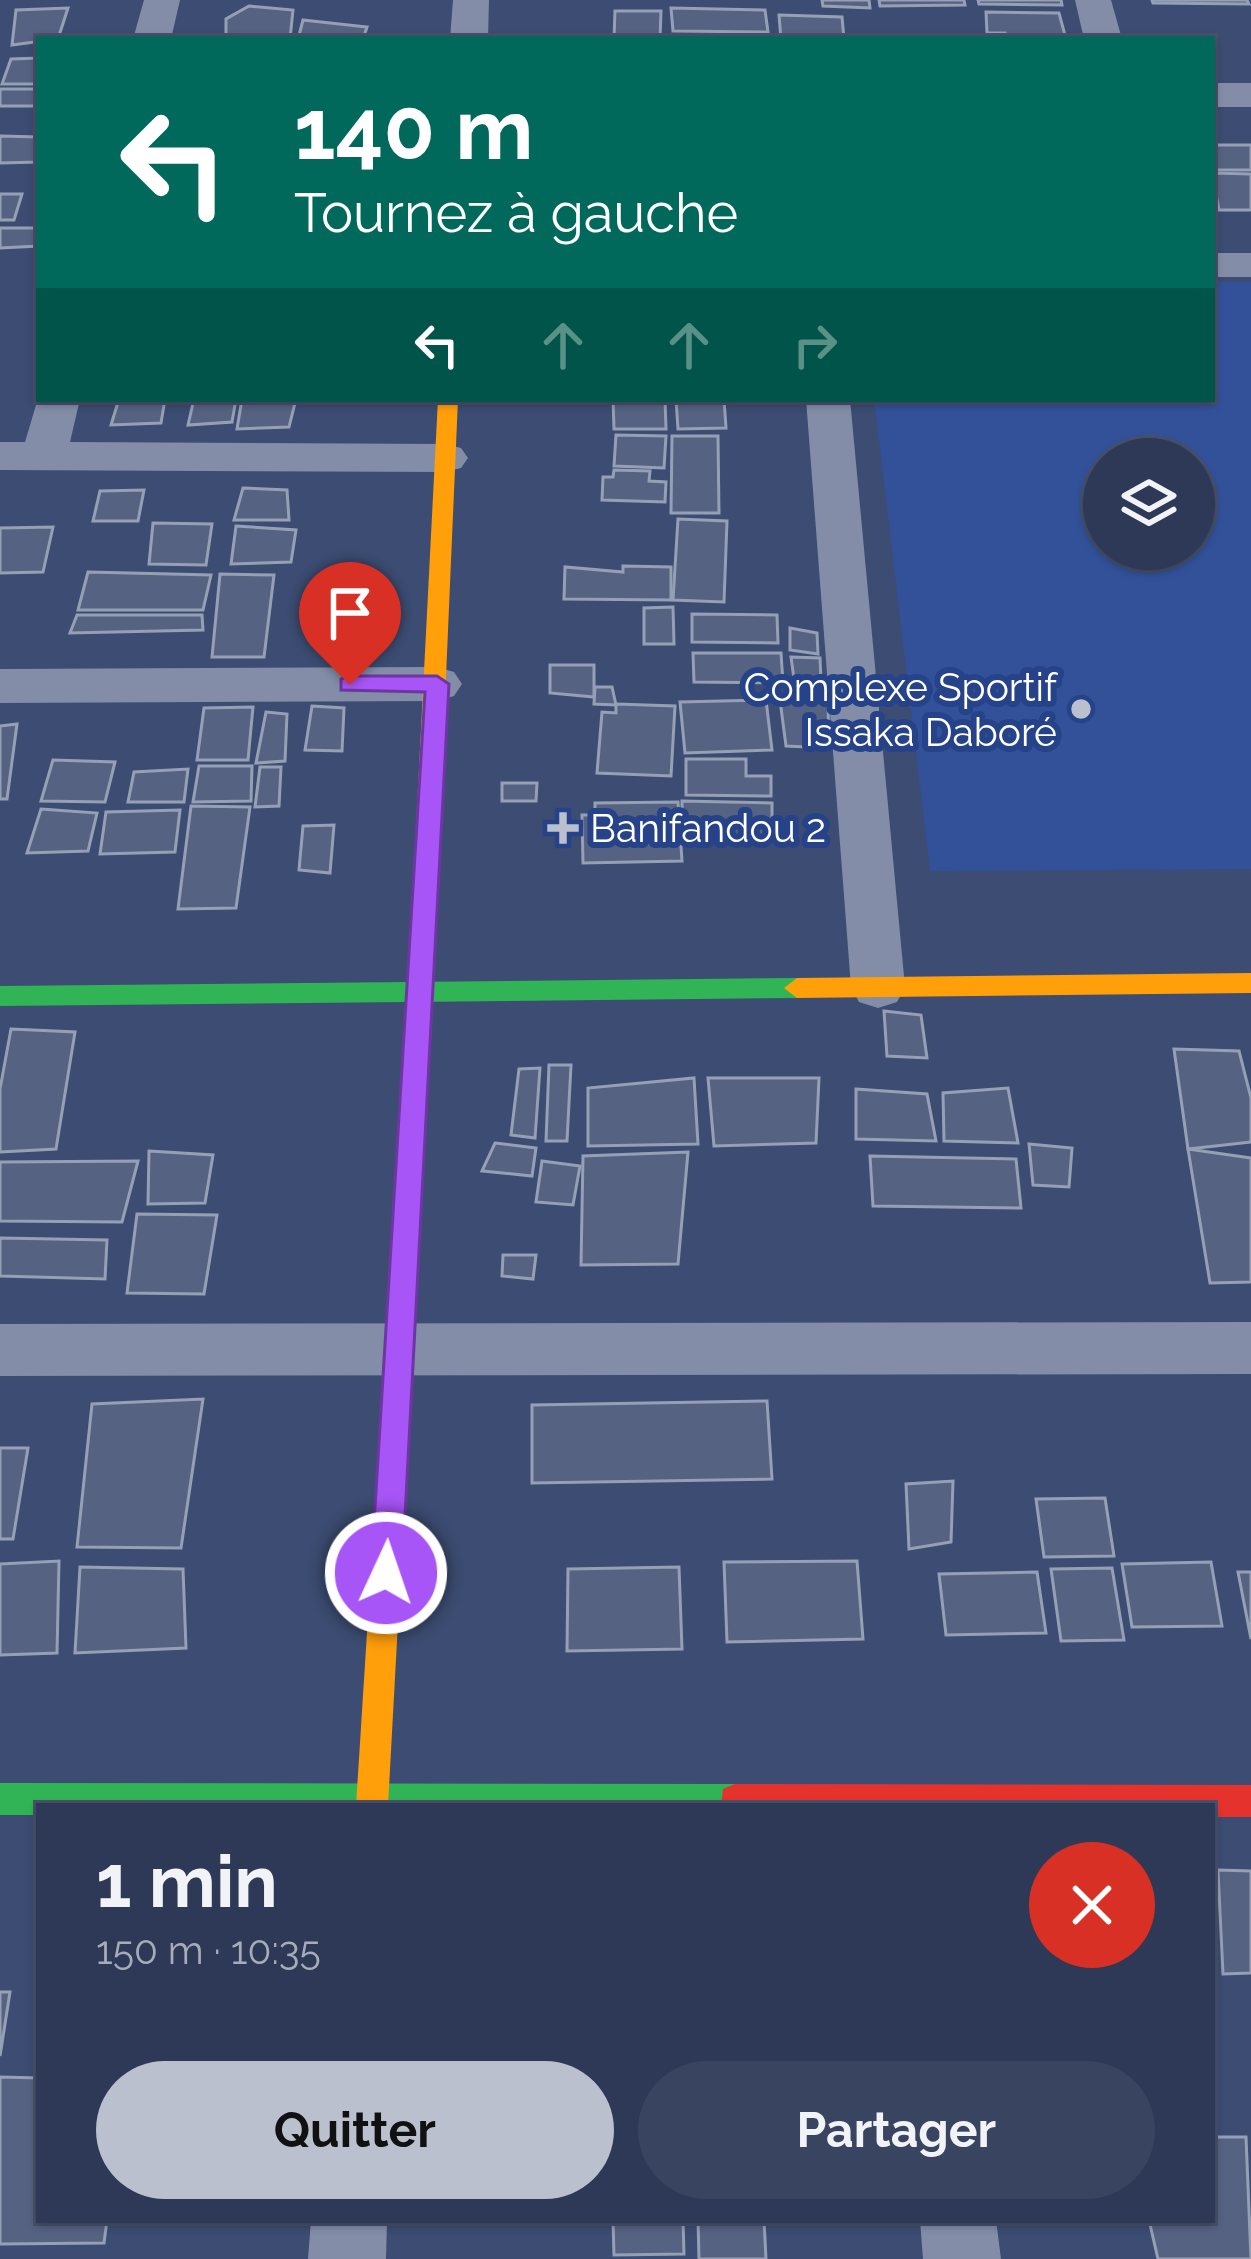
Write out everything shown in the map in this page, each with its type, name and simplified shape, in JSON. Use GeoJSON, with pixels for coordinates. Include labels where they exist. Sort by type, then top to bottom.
{"type":"FeatureCollection","features":[{"type":"Feature","properties":{"kind":"street"},"geometry":{"type":"LineString","coordinates":[[153,36],[162,0]]}},
{"type":"Feature","properties":{"kind":"street"},"geometry":{"type":"LineString","coordinates":[[469,36],[470,0]]}},
{"type":"Feature","properties":{"kind":"street"},"geometry":{"type":"LineString","coordinates":[[1094,0],[1102,36]]}},
{"type":"Feature","properties":{"kind":"street"},"geometry":{"type":"LineString","coordinates":[[1215,95],[1251,95]]}},
{"type":"Feature","properties":{"kind":"street"},"geometry":{"type":"LineString","coordinates":[[1215,265],[1251,265]]}},
{"type":"Feature","properties":{"kind":"street"},"geometry":{"type":"LineString","coordinates":[[22,456],[56,402]]}},
{"type":"Feature","properties":{"kind":"street"},"geometry":{"type":"LineString","coordinates":[[372,1801],[437,684],[448,402]]}},
{"type":"Feature","properties":{"kind":"street"},"geometry":{"type":"LineString","coordinates":[[828,402],[878,987]]}},
{"type":"Feature","properties":{"kind":"street"},"geometry":{"type":"LineString","coordinates":[[22,456],[445,458]]}},
{"type":"Feature","properties":{"kind":"street"},"geometry":{"type":"LineString","coordinates":[[0,686],[437,684]]}},
{"type":"Feature","properties":{"kind":"street"},"geometry":{"type":"LineString","coordinates":[[0,996],[1251,983]]}},
{"type":"Feature","properties":{"kind":"street"},"geometry":{"type":"LineString","coordinates":[[0,1350],[1251,1348]]}},
{"type":"Feature","properties":{"kind":"street"},"geometry":{"type":"LineString","coordinates":[[0,1799],[1251,1802]]}},
{"type":"Feature","properties":{"kind":"street"},"geometry":{"type":"LineString","coordinates":[[347,2259],[349,2223]]}},
{"type":"Feature","properties":{"kind":"street"},"geometry":{"type":"LineString","coordinates":[[958,2223],[962,2259]]}},
{"type":"Feature","properties":{"kind":"shaded area","name":"Complexe Sportif Issaka Daboré"},"geometry":{"type":"Polygon","coordinates":[[[1215,282],[1251,282],[1251,869],[930,871],[874,402],[1215,402],[1215,282]]]}},
{"type":"Feature","properties":{"kind":"building"},"geometry":{"type":"Polygon","coordinates":[[[822,0],[869,0],[870,8],[823,6],[822,0]]]}},
{"type":"Feature","properties":{"kind":"building"},"geometry":{"type":"Polygon","coordinates":[[[879,0],[964,0],[965,5],[880,6],[879,0]]]}},
{"type":"Feature","properties":{"kind":"building"},"geometry":{"type":"Polygon","coordinates":[[[978,0],[1061,0],[1062,5],[979,4],[978,0]]]}},
{"type":"Feature","properties":{"kind":"building"},"geometry":{"type":"Polygon","coordinates":[[[1247,0],[1249,4],[1153,3],[1247,0]]]}},
{"type":"Feature","properties":{"kind":"building"},"geometry":{"type":"Polygon","coordinates":[[[249,6],[293,10],[290,36],[226,36],[226,19],[249,6]]]}},
{"type":"Feature","properties":{"kind":"building"},"geometry":{"type":"Polygon","coordinates":[[[68,8],[59,36],[36,36],[36,42],[12,45],[16,10],[68,8]]]}},
{"type":"Feature","properties":{"kind":"building"},"geometry":{"type":"Polygon","coordinates":[[[671,8],[765,10],[768,32],[673,31],[671,8]]]}},
{"type":"Feature","properties":{"kind":"building"},"geometry":{"type":"Polygon","coordinates":[[[615,11],[661,11],[660,36],[614,36],[615,11]]]}},
{"type":"Feature","properties":{"kind":"building"},"geometry":{"type":"Polygon","coordinates":[[[986,12],[1059,13],[1065,36],[1006,36],[987,33],[986,12]]]}},
{"type":"Feature","properties":{"kind":"building"},"geometry":{"type":"Polygon","coordinates":[[[779,15],[842,17],[844,36],[781,36],[779,15]]]}},
{"type":"Feature","properties":{"kind":"building"},"geometry":{"type":"Polygon","coordinates":[[[303,20],[367,27],[364,36],[299,36],[303,20]]]}},
{"type":"Feature","properties":{"kind":"building"},"geometry":{"type":"Polygon","coordinates":[[[36,58],[36,84],[2,84],[11,59],[36,58]]]}},
{"type":"Feature","properties":{"kind":"building"},"geometry":{"type":"Polygon","coordinates":[[[0,89],[36,89],[36,106],[0,106],[0,89]]]}},
{"type":"Feature","properties":{"kind":"building"},"geometry":{"type":"Polygon","coordinates":[[[0,136],[36,137],[36,162],[0,163],[0,136]]]}},
{"type":"Feature","properties":{"kind":"building"},"geometry":{"type":"Polygon","coordinates":[[[1215,145],[1251,145],[1251,170],[1215,170],[1215,145]]]}},
{"type":"Feature","properties":{"kind":"building"},"geometry":{"type":"Polygon","coordinates":[[[1215,173],[1251,174],[1251,210],[1219,210],[1215,173]]]}},
{"type":"Feature","properties":{"kind":"building"},"geometry":{"type":"Polygon","coordinates":[[[0,194],[22,194],[14,220],[0,220],[0,194]]]}},
{"type":"Feature","properties":{"kind":"building"},"geometry":{"type":"Polygon","coordinates":[[[0,228],[36,228],[36,246],[0,248],[0,228]]]}},
{"type":"Feature","properties":{"kind":"building"},"geometry":{"type":"Polygon","coordinates":[[[118,402],[164,402],[161,423],[111,425],[118,402]]]}},
{"type":"Feature","properties":{"kind":"building"},"geometry":{"type":"Polygon","coordinates":[[[193,402],[235,402],[232,422],[188,425],[193,402]]]}},
{"type":"Feature","properties":{"kind":"building"},"geometry":{"type":"Polygon","coordinates":[[[242,402],[295,402],[289,427],[237,429],[242,402]]]}},
{"type":"Feature","properties":{"kind":"building"},"geometry":{"type":"Polygon","coordinates":[[[613,402],[665,402],[666,429],[614,429],[613,402]]]}},
{"type":"Feature","properties":{"kind":"building"},"geometry":{"type":"Polygon","coordinates":[[[676,402],[724,402],[726,428],[678,429],[676,402]]]}},
{"type":"Feature","properties":{"kind":"building"},"geometry":{"type":"Polygon","coordinates":[[[616,435],[666,436],[664,468],[614,466],[616,435]]]}},
{"type":"Feature","properties":{"kind":"building"},"geometry":{"type":"Polygon","coordinates":[[[672,436],[718,436],[719,513],[671,513],[672,436]]]}},
{"type":"Feature","properties":{"kind":"building"},"geometry":{"type":"Polygon","coordinates":[[[614,470],[650,471],[649,481],[666,482],[665,502],[602,500],[603,477],[613,477],[614,470]]]}},
{"type":"Feature","properties":{"kind":"building"},"geometry":{"type":"Polygon","coordinates":[[[243,488],[287,490],[289,520],[234,520],[243,488]]]}},
{"type":"Feature","properties":{"kind":"building"},"geometry":{"type":"Polygon","coordinates":[[[144,490],[138,521],[93,521],[100,491],[144,490]]]}},
{"type":"Feature","properties":{"kind":"building"},"geometry":{"type":"Polygon","coordinates":[[[678,519],[727,521],[724,602],[673,600],[678,519]]]}},
{"type":"Feature","properties":{"kind":"building"},"geometry":{"type":"Polygon","coordinates":[[[153,523],[212,524],[206,565],[149,564],[153,523]]]}},
{"type":"Feature","properties":{"kind":"building"},"geometry":{"type":"Polygon","coordinates":[[[236,526],[296,530],[291,562],[231,564],[236,526]]]}},
{"type":"Feature","properties":{"kind":"building"},"geometry":{"type":"Polygon","coordinates":[[[53,527],[43,572],[0,573],[0,528],[53,527]]]}},
{"type":"Feature","properties":{"kind":"building"},"geometry":{"type":"Polygon","coordinates":[[[623,566],[671,567],[671,600],[564,599],[565,567],[623,572],[623,566]]]}},
{"type":"Feature","properties":{"kind":"building"},"geometry":{"type":"Polygon","coordinates":[[[88,572],[211,575],[203,610],[78,610],[88,572]]]}},
{"type":"Feature","properties":{"kind":"building"},"geometry":{"type":"Polygon","coordinates":[[[220,574],[274,575],[264,657],[212,657],[220,574]]]}},
{"type":"Feature","properties":{"kind":"building"},"geometry":{"type":"Polygon","coordinates":[[[673,607],[674,644],[644,644],[644,608],[673,607]]]}},
{"type":"Feature","properties":{"kind":"building"},"geometry":{"type":"Polygon","coordinates":[[[692,614],[777,615],[778,643],[692,642],[692,614]]]}},
{"type":"Feature","properties":{"kind":"building"},"geometry":{"type":"Polygon","coordinates":[[[77,615],[202,615],[203,630],[70,633],[77,615]]]}},
{"type":"Feature","properties":{"kind":"building"},"geometry":{"type":"Polygon","coordinates":[[[790,628],[817,633],[818,654],[790,650],[790,628]]]}},
{"type":"Feature","properties":{"kind":"building"},"geometry":{"type":"Polygon","coordinates":[[[693,653],[781,653],[783,683],[694,682],[693,653]]]}},
{"type":"Feature","properties":{"kind":"building"},"geometry":{"type":"Polygon","coordinates":[[[791,657],[820,658],[821,681],[794,679],[791,657]]]}},
{"type":"Feature","properties":{"kind":"building"},"geometry":{"type":"Polygon","coordinates":[[[550,665],[594,665],[594,697],[550,693],[550,665]]]}},
{"type":"Feature","properties":{"kind":"building"},"geometry":{"type":"Polygon","coordinates":[[[595,687],[612,687],[616,705],[594,704],[595,687]]]}},
{"type":"Feature","properties":{"kind":"building"},"geometry":{"type":"Polygon","coordinates":[[[766,700],[772,750],[685,753],[680,702],[766,700]]]}},
{"type":"Feature","properties":{"kind":"building"},"geometry":{"type":"Polygon","coordinates":[[[780,700],[828,703],[829,748],[786,746],[780,700]]]}},
{"type":"Feature","properties":{"kind":"building"},"geometry":{"type":"Polygon","coordinates":[[[616,704],[675,706],[671,776],[597,773],[602,712],[616,713],[616,704]]]}},
{"type":"Feature","properties":{"kind":"building"},"geometry":{"type":"Polygon","coordinates":[[[312,706],[344,708],[342,751],[305,750],[312,706]]]}},
{"type":"Feature","properties":{"kind":"building"},"geometry":{"type":"Polygon","coordinates":[[[253,707],[248,760],[197,760],[204,708],[253,707]]]}},
{"type":"Feature","properties":{"kind":"building"},"geometry":{"type":"Polygon","coordinates":[[[266,712],[287,714],[285,761],[256,763],[266,712]]]}},
{"type":"Feature","properties":{"kind":"building"},"geometry":{"type":"Polygon","coordinates":[[[17,724],[7,799],[0,799],[0,726],[17,724]]]}},
{"type":"Feature","properties":{"kind":"building"},"geometry":{"type":"Polygon","coordinates":[[[686,759],[746,759],[746,776],[771,776],[771,796],[686,795],[686,759]]]}},
{"type":"Feature","properties":{"kind":"building"},"geometry":{"type":"Polygon","coordinates":[[[53,760],[115,762],[105,802],[41,801],[53,760]]]}},
{"type":"Feature","properties":{"kind":"building"},"geometry":{"type":"Polygon","coordinates":[[[199,766],[252,766],[251,801],[193,802],[199,766]]]}},
{"type":"Feature","properties":{"kind":"building"},"geometry":{"type":"Polygon","coordinates":[[[260,767],[281,767],[279,806],[255,807],[260,767]]]}},
{"type":"Feature","properties":{"kind":"building"},"geometry":{"type":"Polygon","coordinates":[[[188,769],[184,802],[128,802],[134,772],[188,769]]]}},
{"type":"Feature","properties":{"kind":"building"},"geometry":{"type":"Polygon","coordinates":[[[502,783],[537,783],[536,801],[502,801],[502,783]]]}},
{"type":"Feature","properties":{"kind":"building"},"geometry":{"type":"Polygon","coordinates":[[[682,801],[772,803],[772,842],[682,840],[682,801]]]}},
{"type":"Feature","properties":{"kind":"building"},"geometry":{"type":"Polygon","coordinates":[[[678,802],[682,861],[583,863],[582,815],[595,815],[595,803],[678,802]]]}},
{"type":"Feature","properties":{"kind":"building"},"geometry":{"type":"Polygon","coordinates":[[[191,806],[250,807],[236,908],[178,909],[191,806]]]}},
{"type":"Feature","properties":{"kind":"building"},"geometry":{"type":"Polygon","coordinates":[[[41,809],[97,813],[88,851],[27,853],[41,809]]]}},
{"type":"Feature","properties":{"kind":"building"},"geometry":{"type":"Polygon","coordinates":[[[180,810],[175,852],[100,854],[106,812],[180,810]]]}},
{"type":"Feature","properties":{"kind":"building"},"geometry":{"type":"Polygon","coordinates":[[[334,825],[330,873],[299,870],[303,826],[334,825]]]}},
{"type":"Feature","properties":{"kind":"building"},"geometry":{"type":"Polygon","coordinates":[[[884,1011],[921,1015],[927,1058],[887,1056],[884,1011]]]}},
{"type":"Feature","properties":{"kind":"building"},"geometry":{"type":"Polygon","coordinates":[[[11,1029],[75,1032],[56,1149],[0,1152],[0,1089],[11,1029]]]}},
{"type":"Feature","properties":{"kind":"building"},"geometry":{"type":"Polygon","coordinates":[[[1174,1049],[1239,1051],[1251,1098],[1251,1142],[1188,1149],[1174,1049]]]}},
{"type":"Feature","properties":{"kind":"building"},"geometry":{"type":"Polygon","coordinates":[[[549,1065],[571,1065],[567,1141],[546,1141],[549,1065]]]}},
{"type":"Feature","properties":{"kind":"building"},"geometry":{"type":"Polygon","coordinates":[[[540,1068],[535,1138],[511,1135],[519,1069],[540,1068]]]}},
{"type":"Feature","properties":{"kind":"building"},"geometry":{"type":"Polygon","coordinates":[[[694,1078],[698,1144],[588,1146],[588,1088],[694,1078]]]}},
{"type":"Feature","properties":{"kind":"building"},"geometry":{"type":"Polygon","coordinates":[[[708,1078],[819,1078],[816,1143],[714,1146],[708,1078]]]}},
{"type":"Feature","properties":{"kind":"building"},"geometry":{"type":"Polygon","coordinates":[[[1008,1088],[1018,1143],[944,1141],[943,1093],[1008,1088]]]}},
{"type":"Feature","properties":{"kind":"building"},"geometry":{"type":"Polygon","coordinates":[[[856,1089],[927,1094],[936,1141],[856,1139],[856,1089]]]}},
{"type":"Feature","properties":{"kind":"building"},"geometry":{"type":"Polygon","coordinates":[[[495,1143],[536,1148],[532,1176],[482,1171],[495,1143]]]}},
{"type":"Feature","properties":{"kind":"building"},"geometry":{"type":"Polygon","coordinates":[[[1029,1144],[1072,1148],[1069,1187],[1033,1185],[1029,1144]]]}},
{"type":"Feature","properties":{"kind":"building"},"geometry":{"type":"Polygon","coordinates":[[[1188,1149],[1251,1158],[1251,1282],[1210,1283],[1188,1149]]]}},
{"type":"Feature","properties":{"kind":"building"},"geometry":{"type":"Polygon","coordinates":[[[149,1151],[213,1155],[205,1203],[148,1204],[149,1151]]]}},
{"type":"Feature","properties":{"kind":"building"},"geometry":{"type":"Polygon","coordinates":[[[688,1152],[678,1264],[581,1265],[583,1156],[688,1152]]]}},
{"type":"Feature","properties":{"kind":"building"},"geometry":{"type":"Polygon","coordinates":[[[870,1156],[1016,1159],[1021,1208],[873,1206],[870,1156]]]}},
{"type":"Feature","properties":{"kind":"building"},"geometry":{"type":"Polygon","coordinates":[[[138,1161],[122,1222],[0,1221],[0,1162],[138,1161]]]}},
{"type":"Feature","properties":{"kind":"building"},"geometry":{"type":"Polygon","coordinates":[[[542,1161],[580,1166],[573,1205],[536,1202],[542,1161]]]}},
{"type":"Feature","properties":{"kind":"building"},"geometry":{"type":"Polygon","coordinates":[[[137,1214],[217,1215],[204,1294],[127,1293],[137,1214]]]}},
{"type":"Feature","properties":{"kind":"building"},"geometry":{"type":"Polygon","coordinates":[[[0,1238],[107,1240],[105,1279],[0,1276],[0,1238]]]}},
{"type":"Feature","properties":{"kind":"building"},"geometry":{"type":"Polygon","coordinates":[[[503,1255],[536,1255],[533,1279],[502,1276],[503,1255]]]}},
{"type":"Feature","properties":{"kind":"building"},"geometry":{"type":"Polygon","coordinates":[[[203,1399],[181,1548],[77,1547],[92,1404],[203,1399]]]}},
{"type":"Feature","properties":{"kind":"building"},"geometry":{"type":"Polygon","coordinates":[[[767,1401],[772,1479],[532,1483],[532,1405],[767,1401]]]}},
{"type":"Feature","properties":{"kind":"building"},"geometry":{"type":"Polygon","coordinates":[[[0,1448],[28,1448],[13,1539],[0,1539],[0,1448]]]}},
{"type":"Feature","properties":{"kind":"building"},"geometry":{"type":"Polygon","coordinates":[[[953,1481],[951,1542],[909,1549],[906,1484],[953,1481]]]}},
{"type":"Feature","properties":{"kind":"building"},"geometry":{"type":"Polygon","coordinates":[[[1105,1498],[1114,1556],[1044,1557],[1036,1499],[1105,1498]]]}},
{"type":"Feature","properties":{"kind":"building"},"geometry":{"type":"Polygon","coordinates":[[[59,1561],[57,1653],[0,1655],[0,1564],[59,1561]]]}},
{"type":"Feature","properties":{"kind":"building"},"geometry":{"type":"Polygon","coordinates":[[[857,1561],[863,1639],[727,1642],[724,1562],[857,1561]]]}},
{"type":"Feature","properties":{"kind":"building"},"geometry":{"type":"Polygon","coordinates":[[[1211,1562],[1222,1626],[1132,1627],[1122,1564],[1211,1562]]]}},
{"type":"Feature","properties":{"kind":"building"},"geometry":{"type":"Polygon","coordinates":[[[80,1567],[183,1569],[186,1648],[75,1653],[80,1567]]]}},
{"type":"Feature","properties":{"kind":"building"},"geometry":{"type":"Polygon","coordinates":[[[679,1567],[682,1649],[567,1651],[568,1569],[679,1567]]]}},
{"type":"Feature","properties":{"kind":"building"},"geometry":{"type":"Polygon","coordinates":[[[1112,1568],[1124,1640],[1061,1641],[1051,1569],[1112,1568]]]}},
{"type":"Feature","properties":{"kind":"building"},"geometry":{"type":"Polygon","coordinates":[[[1037,1572],[1046,1633],[946,1635],[939,1574],[1037,1572]]]}},
{"type":"Feature","properties":{"kind":"building"},"geometry":{"type":"Polygon","coordinates":[[[1238,1572],[1251,1572],[1251,1639],[1238,1572]]]}},
{"type":"Feature","properties":{"kind":"building"},"geometry":{"type":"Polygon","coordinates":[[[1218,1870],[1251,1871],[1251,1973],[1223,1974],[1218,1870]]]}},
{"type":"Feature","properties":{"kind":"building"},"geometry":{"type":"Polygon","coordinates":[[[0,1992],[10,1992],[0,2056],[0,1992]]]}},
{"type":"Feature","properties":{"kind":"building"},"geometry":{"type":"Polygon","coordinates":[[[0,2077],[36,2078],[36,2223],[107,2223],[104,2243],[0,2244],[0,2077]]]}},
{"type":"Feature","properties":{"kind":"building"},"geometry":{"type":"Polygon","coordinates":[[[1215,2137],[1246,2137],[1251,2259],[1158,2259],[1150,2223],[1215,2223],[1215,2137]]]}},
{"type":"Feature","properties":{"kind":"building"},"geometry":{"type":"Polygon","coordinates":[[[613,2223],[683,2223],[684,2254],[614,2255],[613,2223]]]}},
{"type":"Feature","properties":{"kind":"building"},"geometry":{"type":"Polygon","coordinates":[[[698,2223],[764,2223],[766,2259],[699,2259],[698,2223]]]}},
{"type":"Feature","properties":{"kind":"traffic: fast"},"geometry":{"type":"LineString","coordinates":[[0,996],[797,988]]}},
{"type":"Feature","properties":{"kind":"traffic: fast"},"geometry":{"type":"LineString","coordinates":[[0,1799],[735,1800]]}},
{"type":"Feature","properties":{"kind":"traffic: slow"},"geometry":{"type":"LineString","coordinates":[[425,885],[448,402]]}},
{"type":"Feature","properties":{"kind":"traffic: slow"},"geometry":{"type":"LineString","coordinates":[[797,988],[1251,983]]}},
{"type":"Feature","properties":{"kind":"traffic: slow"},"geometry":{"type":"LineString","coordinates":[[372,1803],[399,1348]]}},
{"type":"Feature","properties":{"kind":"traffic: jam"},"geometry":{"type":"LineString","coordinates":[[399,1348],[425,885]]}},
{"type":"Feature","properties":{"kind":"traffic: jam"},"geometry":{"type":"LineString","coordinates":[[735,1800],[1251,1801]]}},
{"type":"Feature","properties":{"kind":"place","name":"Complexe Sportif Issaka Daboré"},"geometry":{"type":"Point","coordinates":[1081,709]}},
{"type":"Feature","properties":{"kind":"place","name":"Banifandou 2"},"geometry":{"type":"Point","coordinates":[563,828]}},
{"type":"Feature","properties":{"kind":"route"},"geometry":{"type":"LineString","coordinates":[[350,685],[437,684],[386,1573]]}}]}
